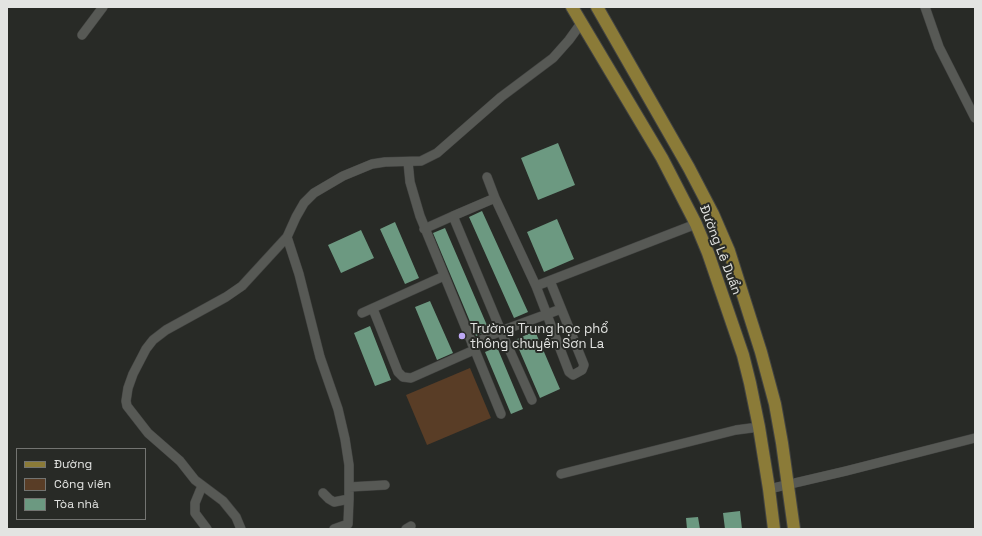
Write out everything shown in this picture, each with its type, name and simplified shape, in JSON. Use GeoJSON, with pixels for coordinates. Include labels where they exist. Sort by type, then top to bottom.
{"type":"FeatureCollection","features":[{"type":"Feature","properties":{"kind":"main road","name":"Đường Lê Duẩn"},"geometry":{"type":"LineString","coordinates":[[572,7],[662,158],[696,224],[708,253],[743,355],[759,426],[770,489],[774,529]]}},
{"type":"Feature","properties":{"kind":"main road","name":"Đường Lê Duẩn"},"geometry":{"type":"LineString","coordinates":[[597,7],[689,168],[713,214],[729,251],[761,352],[775,404],[789,485],[794,529]]}},
{"type":"Feature","properties":{"kind":"street"},"geometry":{"type":"LineString","coordinates":[[82,35],[103,7]]}},
{"type":"Feature","properties":{"kind":"street"},"geometry":{"type":"LineString","coordinates":[[925,7],[939,47],[975,118]]}},
{"type":"Feature","properties":{"kind":"street"},"geometry":{"type":"LineString","coordinates":[[241,529],[236,517],[226,505],[195,480],[180,461],[148,433],[129,411],[126,401],[133,374],[141,356],[153,340],[176,324],[226,298],[242,286],[287,237],[304,203],[314,193],[343,176],[372,164],[420,161],[428,158],[501,97],[553,58],[582,22]]}},
{"type":"Feature","properties":{"kind":"street"},"geometry":{"type":"LineString","coordinates":[[408,162],[410,182],[424,229],[501,414]]}},
{"type":"Feature","properties":{"kind":"street"},"geometry":{"type":"LineString","coordinates":[[487,177],[494,198],[536,286],[569,372],[573,375],[584,368],[550,281]]}},
{"type":"Feature","properties":{"kind":"street"},"geometry":{"type":"LineString","coordinates":[[424,229],[494,198]]}},
{"type":"Feature","properties":{"kind":"street"},"geometry":{"type":"LineString","coordinates":[[453,216],[501,331],[532,400]]}},
{"type":"Feature","properties":{"kind":"street"},"geometry":{"type":"LineString","coordinates":[[536,286],[696,224]]}},
{"type":"Feature","properties":{"kind":"street"},"geometry":{"type":"LineString","coordinates":[[287,237],[320,357],[342,422],[349,465],[351,527],[334,529]]}},
{"type":"Feature","properties":{"kind":"street"},"geometry":{"type":"LineString","coordinates":[[362,313],[444,276]]}},
{"type":"Feature","properties":{"kind":"street"},"geometry":{"type":"LineString","coordinates":[[373,309],[398,372],[403,377],[411,378],[473,347],[501,331],[561,308]]}},
{"type":"Feature","properties":{"kind":"street"},"geometry":{"type":"LineString","coordinates":[[559,346],[573,340]]}},
{"type":"Feature","properties":{"kind":"street"},"geometry":{"type":"LineString","coordinates":[[561,474],[736,430],[759,426]]}},
{"type":"Feature","properties":{"kind":"street"},"geometry":{"type":"LineString","coordinates":[[770,489],[975,438]]}},
{"type":"Feature","properties":{"kind":"street"},"geometry":{"type":"LineString","coordinates":[[349,487],[385,485]]}},
{"type":"Feature","properties":{"kind":"street"},"geometry":{"type":"LineString","coordinates":[[202,486],[195,503],[195,512],[207,529]]}},
{"type":"Feature","properties":{"kind":"street"},"geometry":{"type":"LineString","coordinates":[[323,493],[334,502],[349,499]]}},
{"type":"Feature","properties":{"kind":"green space"},"geometry":{"type":"Polygon","coordinates":[[[470,368],[491,418],[427,445],[406,395],[470,368]]]}},
{"type":"Feature","properties":{"kind":"building"},"geometry":{"type":"Polygon","coordinates":[[[558,143],[575,185],[538,200],[521,158],[558,143]]]}},
{"type":"Feature","properties":{"kind":"building"},"geometry":{"type":"Polygon","coordinates":[[[482,211],[528,312],[514,318],[469,217],[482,211]]]}},
{"type":"Feature","properties":{"kind":"building"},"geometry":{"type":"Polygon","coordinates":[[[557,219],[574,259],[544,272],[527,232],[557,219]]]}},
{"type":"Feature","properties":{"kind":"building"},"geometry":{"type":"Polygon","coordinates":[[[395,222],[419,278],[405,284],[380,229],[395,222]]]}},
{"type":"Feature","properties":{"kind":"building"},"geometry":{"type":"Polygon","coordinates":[[[445,228],[489,330],[476,336],[433,233],[445,228]]]}},
{"type":"Feature","properties":{"kind":"building"},"geometry":{"type":"Polygon","coordinates":[[[361,230],[374,258],[341,273],[328,245],[361,230]]]}},
{"type":"Feature","properties":{"kind":"building"},"geometry":{"type":"Polygon","coordinates":[[[430,301],[453,353],[437,360],[415,307],[430,301]]]}},
{"type":"Feature","properties":{"kind":"building"},"geometry":{"type":"Polygon","coordinates":[[[370,326],[391,380],[375,386],[354,333],[370,326]]]}},
{"type":"Feature","properties":{"kind":"building"},"geometry":{"type":"Polygon","coordinates":[[[535,331],[560,389],[540,398],[515,340],[535,331]]]}},
{"type":"Feature","properties":{"kind":"building"},"geometry":{"type":"Polygon","coordinates":[[[497,347],[523,409],[511,414],[485,352],[497,347]]]}},
{"type":"Feature","properties":{"kind":"building"},"geometry":{"type":"Polygon","coordinates":[[[740,511],[742,529],[725,529],[723,513],[740,511]]]}},
{"type":"Feature","properties":{"kind":"building"},"geometry":{"type":"Polygon","coordinates":[[[698,517],[700,529],[687,529],[686,518],[698,517]]]}},
{"type":"Feature","properties":{"kind":"place","name":"Trường Trung học phổ thông chuyên Sơn La"},"geometry":{"type":"Point","coordinates":[462,336]}}]}
